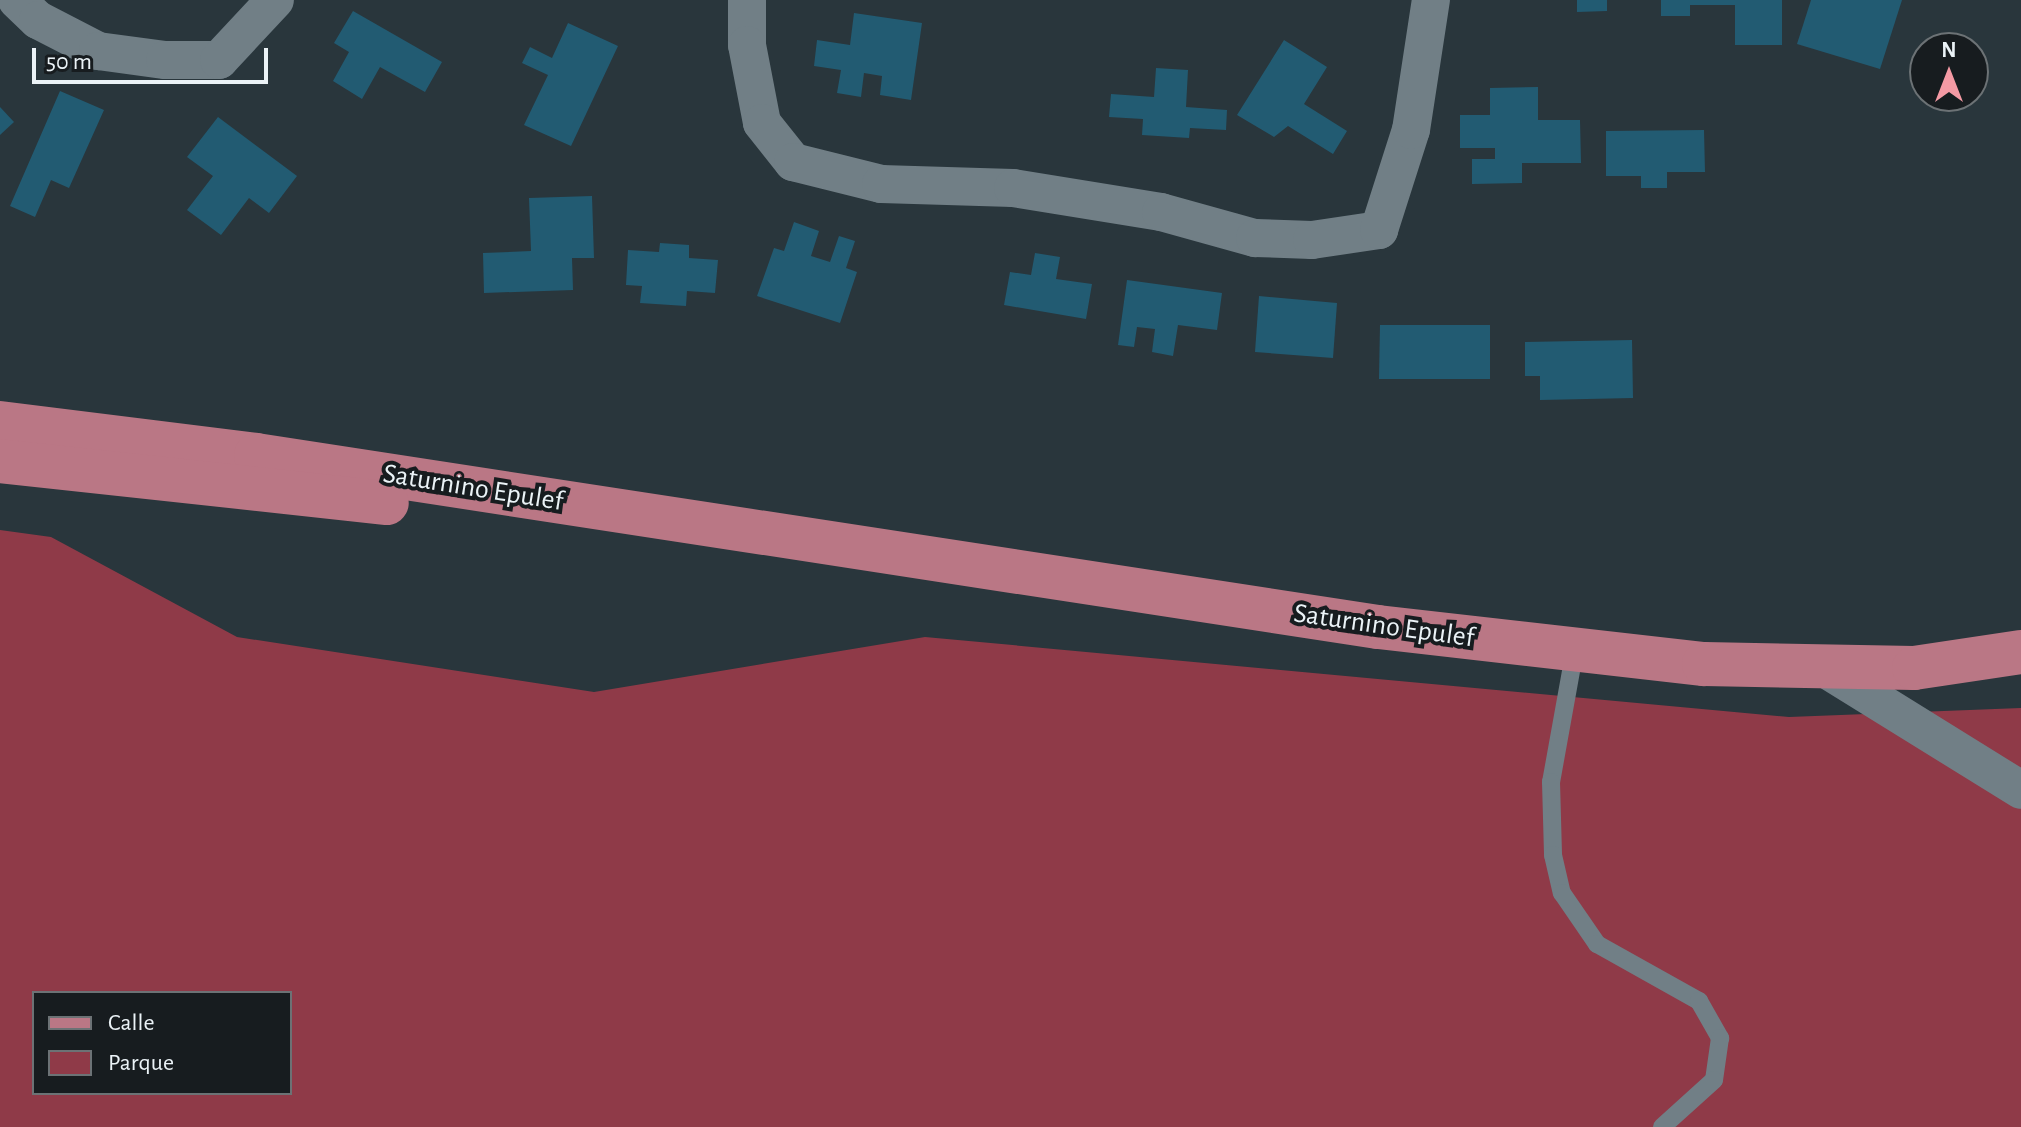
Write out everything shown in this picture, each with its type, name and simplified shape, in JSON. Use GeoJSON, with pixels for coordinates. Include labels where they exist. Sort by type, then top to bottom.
{"type":"FeatureCollection","features":[{"type":"Feature","properties":{"kind":"main road","name":"Saturnino Epulef"},"geometry":{"type":"LineString","coordinates":[[0,423],[256,455],[1378,627],[1704,664],[1826,669],[1914,668],[2021,652]]}},
{"type":"Feature","properties":{"kind":"main road","name":"Saturnino Epulef"},"geometry":{"type":"LineString","coordinates":[[0,461],[945,560]]}},
{"type":"Feature","properties":{"kind":"street"},"geometry":{"type":"LineString","coordinates":[[17,0],[38,20],[98,51],[165,60],[219,60],[275,0]]}},
{"type":"Feature","properties":{"kind":"street"},"geometry":{"type":"LineString","coordinates":[[747,0],[747,45],[762,123],[793,162],[881,184],[1013,188],[1161,212],[1255,238],[1312,240],[1379,230],[1411,130],[1431,0]]}},
{"type":"Feature","properties":{"kind":"street"},"geometry":{"type":"LineString","coordinates":[[1826,669],[2021,790]]}},
{"type":"Feature","properties":{"kind":"lane"},"geometry":{"type":"LineString","coordinates":[[1575,649],[1551,782],[1553,855],[1562,893],[1597,944],[1699,1001],[1720,1038],[1714,1080],[1662,1127]]}},
{"type":"Feature","properties":{"kind":"green space"},"geometry":{"type":"Polygon","coordinates":[[[0,530],[51,537],[237,637],[594,692],[925,637],[1789,717],[2021,708],[2021,1127],[0,1127],[0,530]]]}},
{"type":"Feature","properties":{"kind":"building"},"geometry":{"type":"Polygon","coordinates":[[[1577,0],[1607,0],[1607,11],[1577,12],[1577,0]]]}},
{"type":"Feature","properties":{"kind":"building"},"geometry":{"type":"Polygon","coordinates":[[[1661,0],[1782,0],[1782,45],[1735,45],[1735,5],[1690,5],[1690,16],[1661,16],[1661,0]]]}},
{"type":"Feature","properties":{"kind":"building"},"geometry":{"type":"Polygon","coordinates":[[[1811,0],[1902,0],[1880,69],[1797,44],[1811,0]]]}},
{"type":"Feature","properties":{"kind":"building"},"geometry":{"type":"Polygon","coordinates":[[[353,11],[442,62],[425,92],[380,67],[362,99],[333,81],[349,52],[334,43],[353,11]]]}},
{"type":"Feature","properties":{"kind":"building"},"geometry":{"type":"Polygon","coordinates":[[[854,13],[922,23],[911,100],[880,95],[882,76],[864,73],[861,97],[837,93],[841,70],[814,66],[817,40],[850,45],[854,13]]]}},
{"type":"Feature","properties":{"kind":"building"},"geometry":{"type":"Polygon","coordinates":[[[568,23],[618,46],[571,146],[524,125],[548,75],[522,63],[530,47],[552,58],[568,23]]]}},
{"type":"Feature","properties":{"kind":"building"},"geometry":{"type":"Polygon","coordinates":[[[1284,40],[1327,67],[1304,104],[1347,131],[1333,154],[1288,126],[1274,137],[1237,115],[1284,40]]]}},
{"type":"Feature","properties":{"kind":"building"},"geometry":{"type":"Polygon","coordinates":[[[1156,68],[1188,70],[1186,107],[1227,110],[1226,130],[1190,128],[1189,138],[1142,135],[1143,119],[1109,117],[1111,94],[1154,97],[1156,68]]]}},
{"type":"Feature","properties":{"kind":"building"},"geometry":{"type":"Polygon","coordinates":[[[1538,87],[1538,120],[1580,120],[1581,163],[1522,163],[1522,183],[1472,184],[1472,159],[1495,159],[1495,148],[1460,148],[1460,115],[1490,115],[1490,88],[1538,87]]]}},
{"type":"Feature","properties":{"kind":"building"},"geometry":{"type":"Polygon","coordinates":[[[60,91],[104,110],[69,188],[51,180],[35,217],[10,206],[60,91]]]}},
{"type":"Feature","properties":{"kind":"building"},"geometry":{"type":"Polygon","coordinates":[[[0,107],[14,122],[0,135],[0,107]]]}},
{"type":"Feature","properties":{"kind":"building"},"geometry":{"type":"Polygon","coordinates":[[[218,117],[297,176],[269,213],[249,198],[221,235],[187,210],[213,176],[187,157],[218,117]]]}},
{"type":"Feature","properties":{"kind":"building"},"geometry":{"type":"Polygon","coordinates":[[[1704,130],[1705,172],[1667,172],[1667,188],[1641,188],[1641,176],[1606,176],[1606,131],[1704,130]]]}},
{"type":"Feature","properties":{"kind":"building"},"geometry":{"type":"Polygon","coordinates":[[[592,196],[594,258],[572,258],[573,290],[484,293],[483,253],[531,251],[529,198],[592,196]]]}},
{"type":"Feature","properties":{"kind":"building"},"geometry":{"type":"Polygon","coordinates":[[[794,222],[819,231],[811,256],[830,262],[839,236],[855,241],[846,268],[857,272],[840,323],[757,296],[774,248],[784,251],[794,222]]]}},
{"type":"Feature","properties":{"kind":"building"},"geometry":{"type":"Polygon","coordinates":[[[660,243],[689,245],[689,258],[718,260],[715,293],[687,291],[686,306],[640,303],[642,286],[626,285],[628,250],[659,252],[660,243]]]}},
{"type":"Feature","properties":{"kind":"building"},"geometry":{"type":"Polygon","coordinates":[[[1035,253],[1060,257],[1056,279],[1092,284],[1086,319],[1004,305],[1010,272],[1031,275],[1035,253]]]}},
{"type":"Feature","properties":{"kind":"building"},"geometry":{"type":"Polygon","coordinates":[[[1127,280],[1222,293],[1217,330],[1178,325],[1173,356],[1152,352],[1155,329],[1137,327],[1134,347],[1118,345],[1127,280]]]}},
{"type":"Feature","properties":{"kind":"building"},"geometry":{"type":"Polygon","coordinates":[[[1259,296],[1337,303],[1333,358],[1255,352],[1259,296]]]}},
{"type":"Feature","properties":{"kind":"building"},"geometry":{"type":"Polygon","coordinates":[[[1380,325],[1490,325],[1490,379],[1379,379],[1380,325]]]}},
{"type":"Feature","properties":{"kind":"building"},"geometry":{"type":"Polygon","coordinates":[[[1632,340],[1633,398],[1540,400],[1540,376],[1525,376],[1525,342],[1632,340]]]}}]}
